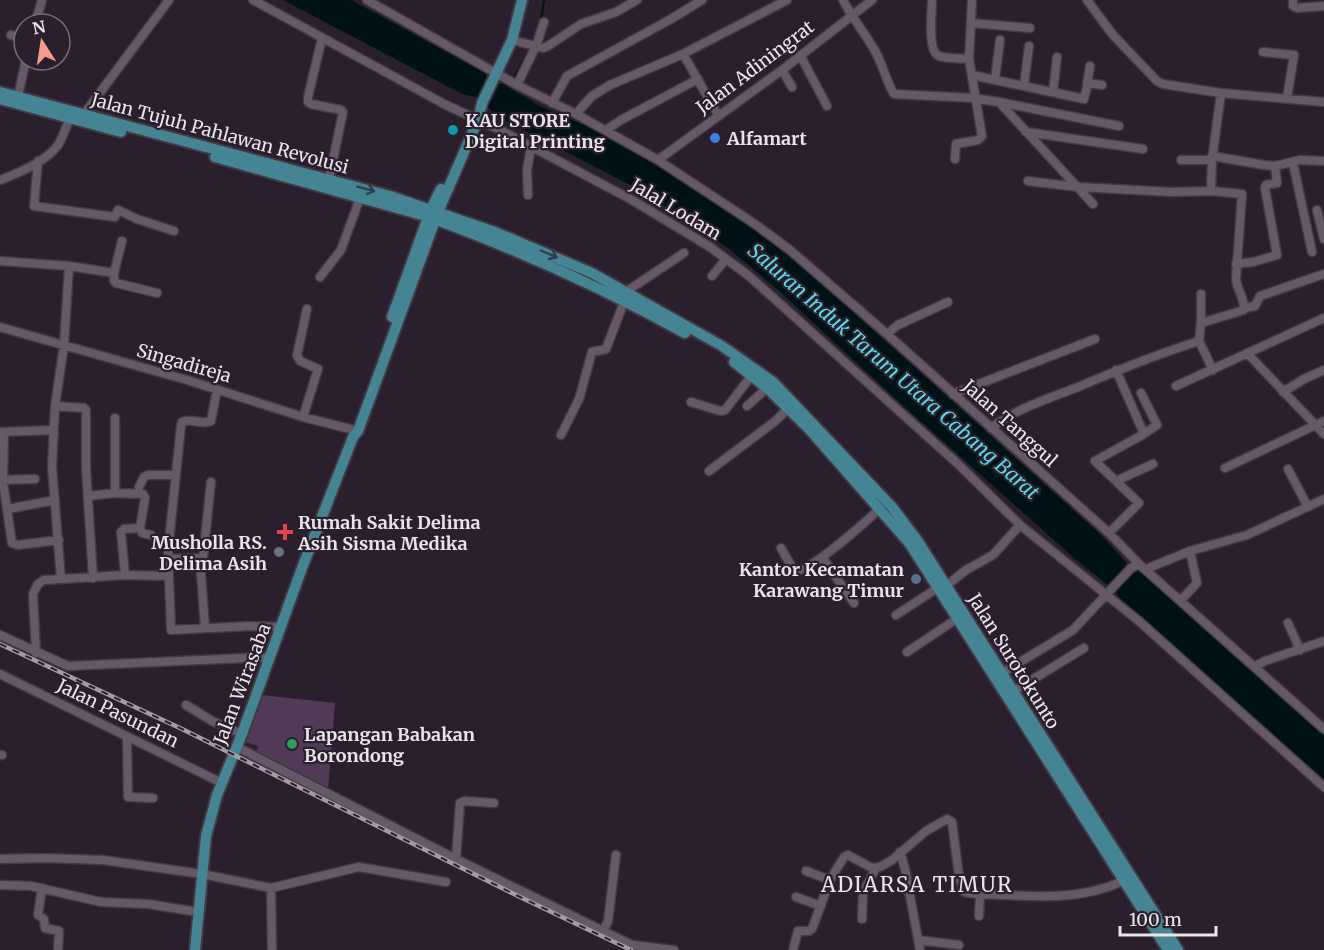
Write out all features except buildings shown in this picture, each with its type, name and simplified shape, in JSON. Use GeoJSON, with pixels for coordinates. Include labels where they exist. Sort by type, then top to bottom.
{"type":"FeatureCollection","features":[{"type":"Feature","properties":{"kind":"main road","name":"Jalan Wirasaba"},"geometry":{"type":"LineString","coordinates":[[195,950],[206,836],[222,783],[355,433],[434,214],[512,40],[522,0]]}},
{"type":"Feature","properties":{"kind":"main road","name":"Jalan Tujuh Pahlawan Revolusi"},"geometry":{"type":"LineString","coordinates":[[0,92],[329,179],[434,214]]}},
{"type":"Feature","properties":{"kind":"main road","name":"Jalan Tujuh Pahlawan Revolusi"},"geometry":{"type":"LineString","coordinates":[[0,99],[360,198],[434,214]]}},
{"type":"Feature","properties":{"kind":"main road"},"geometry":{"type":"LineString","coordinates":[[434,214],[520,254],[626,297],[722,346],[757,369],[794,408]]}},
{"type":"Feature","properties":{"kind":"main road"},"geometry":{"type":"LineString","coordinates":[[626,297],[720,352],[794,408]]}},
{"type":"Feature","properties":{"kind":"main road","name":"Jalan Surotokunto"},"geometry":{"type":"LineString","coordinates":[[794,408],[860,479],[898,515],[943,586],[958,618],[1168,950]]}},
{"type":"Feature","properties":{"kind":"main road","name":"Jalan Surotokunto"},"geometry":{"type":"LineString","coordinates":[[860,479],[880,508],[943,586]]}},
{"type":"Feature","properties":{"kind":"main road","name":"Jalan Surotokunto"},"geometry":{"type":"LineString","coordinates":[[950,599],[1014,691],[1178,950]]}},
{"type":"Feature","properties":{"kind":"street"},"geometry":{"type":"LineString","coordinates":[[84,114],[169,0]]}},
{"type":"Feature","properties":{"kind":"street","name":"Jalal Lodam"},"geometry":{"type":"LineString","coordinates":[[253,0],[446,105],[664,217],[726,259],[749,276],[958,464],[1020,525],[1109,592],[1324,787]]}},
{"type":"Feature","properties":{"kind":"street","name":"Jalan Tanggul"},"geometry":{"type":"LineString","coordinates":[[366,0],[496,75],[576,114],[658,160],[790,250],[887,333],[1109,533],[1139,567],[1181,600],[1324,729]]}},
{"type":"Feature","properties":{"kind":"street"},"geometry":{"type":"LineString","coordinates":[[512,40],[533,46],[548,46],[581,24],[616,12],[637,0]]}},
{"type":"Feature","properties":{"kind":"street"},"geometry":{"type":"LineString","coordinates":[[552,103],[567,76],[702,0]]}},
{"type":"Feature","properties":{"kind":"street"},"geometry":{"type":"LineString","coordinates":[[576,114],[592,96],[610,85],[683,54],[787,0]]}},
{"type":"Feature","properties":{"kind":"street"},"geometry":{"type":"LineString","coordinates":[[843,0],[876,53],[895,95],[976,98],[1119,126]]}},
{"type":"Feature","properties":{"kind":"street","name":"Jalan Adiningrat"},"geometry":{"type":"LineString","coordinates":[[658,160],[782,70],[872,0]]}},
{"type":"Feature","properties":{"kind":"street"},"geometry":{"type":"LineString","coordinates":[[932,0],[934,52],[939,56],[969,59]]}},
{"type":"Feature","properties":{"kind":"street"},"geometry":{"type":"LineString","coordinates":[[955,159],[956,144],[981,138],[969,59],[972,0]]}},
{"type":"Feature","properties":{"kind":"street"},"geometry":{"type":"LineString","coordinates":[[1087,0],[1113,35],[1157,81],[1169,86],[1221,93],[1324,102]]}},
{"type":"Feature","properties":{"kind":"street"},"geometry":{"type":"LineString","coordinates":[[1293,0],[1293,6],[1297,8],[1324,6]]}},
{"type":"Feature","properties":{"kind":"street"},"geometry":{"type":"LineString","coordinates":[[514,84],[544,22]]}},
{"type":"Feature","properties":{"kind":"street"},"geometry":{"type":"LineString","coordinates":[[971,23],[1030,27]]}},
{"type":"Feature","properties":{"kind":"street"},"geometry":{"type":"LineString","coordinates":[[322,38],[308,102],[343,112],[329,179]]}},
{"type":"Feature","properties":{"kind":"street"},"geometry":{"type":"LineString","coordinates":[[995,80],[1000,40]]}},
{"type":"Feature","properties":{"kind":"street"},"geometry":{"type":"LineString","coordinates":[[1024,86],[1029,46]]}},
{"type":"Feature","properties":{"kind":"street"},"geometry":{"type":"LineString","coordinates":[[1263,52],[1294,56],[1287,98]]}},
{"type":"Feature","properties":{"kind":"street"},"geometry":{"type":"LineString","coordinates":[[683,54],[718,115]]}},
{"type":"Feature","properties":{"kind":"street"},"geometry":{"type":"LineString","coordinates":[[800,55],[827,106]]}},
{"type":"Feature","properties":{"kind":"street"},"geometry":{"type":"LineString","coordinates":[[1053,92],[1057,57]]}},
{"type":"Feature","properties":{"kind":"street"},"geometry":{"type":"LineString","coordinates":[[972,75],[1084,99],[1090,66]]}},
{"type":"Feature","properties":{"kind":"street"},"geometry":{"type":"LineString","coordinates":[[782,70],[792,87]]}},
{"type":"Feature","properties":{"kind":"street"},"geometry":{"type":"LineString","coordinates":[[18,96],[23,72]]}},
{"type":"Feature","properties":{"kind":"street"},"geometry":{"type":"LineString","coordinates":[[606,130],[698,79]]}},
{"type":"Feature","properties":{"kind":"street"},"geometry":{"type":"LineString","coordinates":[[1087,84],[1090,82],[1102,85]]}},
{"type":"Feature","properties":{"kind":"street"},"geometry":{"type":"LineString","coordinates":[[1211,191],[1212,158],[1221,93]]}},
{"type":"Feature","properties":{"kind":"street"},"geometry":{"type":"LineString","coordinates":[[999,102],[1093,204]]}},
{"type":"Feature","properties":{"kind":"street"},"geometry":{"type":"LineString","coordinates":[[0,180],[38,161],[57,147],[70,118]]}},
{"type":"Feature","properties":{"kind":"street"},"geometry":{"type":"LineString","coordinates":[[1025,131],[1143,149]]}},
{"type":"Feature","properties":{"kind":"street"},"geometry":{"type":"LineString","coordinates":[[528,195],[527,170],[531,148]]}},
{"type":"Feature","properties":{"kind":"street"},"geometry":{"type":"LineString","coordinates":[[1181,160],[1212,158],[1275,165],[1300,160],[1324,161]]}},
{"type":"Feature","properties":{"kind":"street"},"geometry":{"type":"LineString","coordinates":[[38,161],[34,206],[115,217],[118,210],[174,231]]}},
{"type":"Feature","properties":{"kind":"street"},"geometry":{"type":"LineString","coordinates":[[1293,163],[1312,252]]}},
{"type":"Feature","properties":{"kind":"street"},"geometry":{"type":"LineString","coordinates":[[1236,264],[1277,255],[1265,188],[1277,183],[1275,165]]}},
{"type":"Feature","properties":{"kind":"street"},"geometry":{"type":"LineString","coordinates":[[1028,181],[1078,187],[1242,194],[1236,264],[1237,285],[1243,296],[1244,308]]}},
{"type":"Feature","properties":{"kind":"street"},"geometry":{"type":"LineString","coordinates":[[320,277],[341,250],[360,198]]}},
{"type":"Feature","properties":{"kind":"street"},"geometry":{"type":"LineString","coordinates":[[1317,210],[1324,239]]}},
{"type":"Feature","properties":{"kind":"street"},"geometry":{"type":"LineString","coordinates":[[122,241],[113,278],[116,283],[157,293]]}},
{"type":"Feature","properties":{"kind":"street"},"geometry":{"type":"LineString","coordinates":[[561,435],[579,399],[592,352],[606,349],[626,297],[684,253]]}},
{"type":"Feature","properties":{"kind":"street"},"geometry":{"type":"LineString","coordinates":[[712,276],[726,259]]}},
{"type":"Feature","properties":{"kind":"street"},"geometry":{"type":"LineString","coordinates":[[0,261],[69,266],[114,273]]}},
{"type":"Feature","properties":{"kind":"street"},"geometry":{"type":"LineString","coordinates":[[61,579],[52,467],[55,406],[64,345],[69,266]]}},
{"type":"Feature","properties":{"kind":"street"},"geometry":{"type":"LineString","coordinates":[[1201,323],[1236,314],[1244,308],[1256,306],[1260,296],[1324,274]]}},
{"type":"Feature","properties":{"kind":"street"},"geometry":{"type":"LineString","coordinates":[[1201,294],[1199,341],[1213,370]]}},
{"type":"Feature","properties":{"kind":"street"},"geometry":{"type":"LineString","coordinates":[[887,333],[898,325],[948,302]]}},
{"type":"Feature","properties":{"kind":"street"},"geometry":{"type":"LineString","coordinates":[[303,417],[318,369],[300,361],[297,355],[308,309]]}},
{"type":"Feature","properties":{"kind":"street"},"geometry":{"type":"LineString","coordinates":[[1176,386],[1324,318]]}},
{"type":"Feature","properties":{"kind":"street","name":"Singadireja"},"geometry":{"type":"LineString","coordinates":[[0,327],[355,433]]}},
{"type":"Feature","properties":{"kind":"street"},"geometry":{"type":"LineString","coordinates":[[953,394],[1095,339]]}},
{"type":"Feature","properties":{"kind":"street"},"geometry":{"type":"LineString","coordinates":[[991,428],[1024,408],[1116,370],[1199,341]]}},
{"type":"Feature","properties":{"kind":"street"},"geometry":{"type":"LineString","coordinates":[[1246,353],[1324,434]]}},
{"type":"Feature","properties":{"kind":"street"},"geometry":{"type":"LineString","coordinates":[[1116,370],[1144,434]]}},
{"type":"Feature","properties":{"kind":"street"},"geometry":{"type":"LineString","coordinates":[[1284,392],[1324,370]]}},
{"type":"Feature","properties":{"kind":"street"},"geometry":{"type":"LineString","coordinates":[[691,402],[720,411],[725,410],[753,375]]}},
{"type":"Feature","properties":{"kind":"street"},"geometry":{"type":"LineString","coordinates":[[747,406],[767,387]]}},
{"type":"Feature","properties":{"kind":"street"},"geometry":{"type":"LineString","coordinates":[[217,390],[211,421],[208,423],[188,420],[181,426],[168,559],[171,630],[281,627]]}},
{"type":"Feature","properties":{"kind":"street"},"geometry":{"type":"LineString","coordinates":[[1109,533],[1138,503],[1095,461],[1157,425],[1141,393]]}},
{"type":"Feature","properties":{"kind":"street"},"geometry":{"type":"LineString","coordinates":[[55,406],[86,410],[93,578]]}},
{"type":"Feature","properties":{"kind":"street"},"geometry":{"type":"LineString","coordinates":[[709,471],[794,408]]}},
{"type":"Feature","properties":{"kind":"street"},"geometry":{"type":"LineString","coordinates":[[115,493],[116,418]]}},
{"type":"Feature","properties":{"kind":"street"},"geometry":{"type":"LineString","coordinates":[[1226,468],[1324,421]]}},
{"type":"Feature","properties":{"kind":"street"},"geometry":{"type":"LineString","coordinates":[[53,430],[2,433],[2,481],[14,545],[59,540]]}},
{"type":"Feature","properties":{"kind":"street"},"geometry":{"type":"LineString","coordinates":[[1116,481],[1152,464]]}},
{"type":"Feature","properties":{"kind":"street"},"geometry":{"type":"LineString","coordinates":[[1288,469],[1308,507]]}},
{"type":"Feature","properties":{"kind":"street"},"geometry":{"type":"LineString","coordinates":[[139,487],[144,477],[148,475],[176,475]]}},
{"type":"Feature","properties":{"kind":"street"},"geometry":{"type":"LineString","coordinates":[[2,481],[35,479]]}},
{"type":"Feature","properties":{"kind":"street"},"geometry":{"type":"LineString","coordinates":[[205,628],[201,560],[205,554],[211,482]]}},
{"type":"Feature","properties":{"kind":"street"},"geometry":{"type":"LineString","coordinates":[[88,496],[115,493],[143,494],[145,498],[140,528],[142,532],[151,535]]}},
{"type":"Feature","properties":{"kind":"street"},"geometry":{"type":"LineString","coordinates":[[8,509],[55,500]]}},
{"type":"Feature","properties":{"kind":"street"},"geometry":{"type":"LineString","coordinates":[[1002,673],[1073,630],[1109,592],[1139,567],[1247,535],[1324,500]]}},
{"type":"Feature","properties":{"kind":"street"},"geometry":{"type":"LineString","coordinates":[[780,548],[790,567],[796,572],[802,571],[880,508]]}},
{"type":"Feature","properties":{"kind":"street"},"geometry":{"type":"LineString","coordinates":[[896,615],[993,555],[1020,525]]}},
{"type":"Feature","properties":{"kind":"street"},"geometry":{"type":"LineString","coordinates":[[125,575],[122,532],[124,529],[140,528]]}},
{"type":"Feature","properties":{"kind":"street"},"geometry":{"type":"LineString","coordinates":[[1181,600],[1197,583],[1190,551]]}},
{"type":"Feature","properties":{"kind":"street"},"geometry":{"type":"LineString","coordinates":[[822,557],[854,603]]}},
{"type":"Feature","properties":{"kind":"street"},"geometry":{"type":"LineString","coordinates":[[168,559],[201,560]]}},
{"type":"Feature","properties":{"kind":"street"},"geometry":{"type":"LineString","coordinates":[[36,653],[34,588],[44,580],[125,575],[168,576]]}},
{"type":"Feature","properties":{"kind":"street"},"geometry":{"type":"LineString","coordinates":[[907,652],[958,618]]}},
{"type":"Feature","properties":{"kind":"street"},"geometry":{"type":"LineString","coordinates":[[1288,623],[1300,650]]}},
{"type":"Feature","properties":{"kind":"street"},"geometry":{"type":"LineString","coordinates":[[0,635],[68,666],[243,659],[267,663]]}},
{"type":"Feature","properties":{"kind":"street"},"geometry":{"type":"LineString","coordinates":[[1255,666],[1324,641]]}},
{"type":"Feature","properties":{"kind":"street"},"geometry":{"type":"LineString","coordinates":[[1014,691],[1084,648]]}},
{"type":"Feature","properties":{"kind":"street","name":"Jalan Pasundan"},"geometry":{"type":"LineString","coordinates":[[0,674],[222,783]]}},
{"type":"Feature","properties":{"kind":"street"},"geometry":{"type":"LineString","coordinates":[[186,705],[212,721],[242,734]]}},
{"type":"Feature","properties":{"kind":"street"},"geometry":{"type":"LineString","coordinates":[[127,738],[128,797],[153,798]]}},
{"type":"Feature","properties":{"kind":"street"},"geometry":{"type":"LineString","coordinates":[[237,747],[603,931],[637,946],[658,946],[674,950]]}},
{"type":"Feature","properties":{"kind":"street"},"geometry":{"type":"LineString","coordinates":[[456,859],[460,804],[465,801],[494,803]]}},
{"type":"Feature","properties":{"kind":"street"},"geometry":{"type":"LineString","coordinates":[[862,919],[863,892],[876,868],[892,860],[926,831],[950,819],[963,890],[967,893],[1069,896],[1092,893],[1123,881]]}},
{"type":"Feature","properties":{"kind":"street"},"geometry":{"type":"LineString","coordinates":[[900,852],[920,950]]}},
{"type":"Feature","properties":{"kind":"street"},"geometry":{"type":"LineString","coordinates":[[603,931],[608,921],[616,855]]}},
{"type":"Feature","properties":{"kind":"street"},"geometry":{"type":"LineString","coordinates":[[793,950],[798,931],[810,931],[831,880],[844,857],[847,855],[876,868]]}},
{"type":"Feature","properties":{"kind":"street"},"geometry":{"type":"LineString","coordinates":[[0,859],[103,860],[202,874],[271,888],[360,867],[446,882]]}},
{"type":"Feature","properties":{"kind":"street"},"geometry":{"type":"LineString","coordinates":[[806,871],[831,880]]}},
{"type":"Feature","properties":{"kind":"street"},"geometry":{"type":"LineString","coordinates":[[0,885],[24,885],[101,902],[148,904],[198,912]]}},
{"type":"Feature","properties":{"kind":"street"},"geometry":{"type":"LineString","coordinates":[[42,888],[38,915],[44,919],[45,928],[58,931],[58,950]]}},
{"type":"Feature","properties":{"kind":"street"},"geometry":{"type":"LineString","coordinates":[[271,888],[272,950]]}},
{"type":"Feature","properties":{"kind":"street"},"geometry":{"type":"LineString","coordinates":[[979,916],[980,894]]}},
{"type":"Feature","properties":{"kind":"street"},"geometry":{"type":"LineString","coordinates":[[796,897],[821,906]]}},
{"type":"Feature","properties":{"kind":"street"},"geometry":{"type":"LineString","coordinates":[[918,940],[959,945]]}},
{"type":"Feature","properties":{"kind":"shaded area","name":"Lapangan Babakan Borondong"},"geometry":{"type":"Polygon","coordinates":[[[262,695],[335,703],[328,790],[256,754],[258,746],[245,742],[262,695]]]}},
{"type":"Feature","properties":{"kind":"water","name":"Saluran Induk Tarum Utara Cabang Barat"},"geometry":{"type":"Polygon","coordinates":[[[283,0],[351,0],[485,73],[492,82],[503,84],[540,106],[604,134],[657,163],[755,228],[812,275],[1101,535],[1131,568],[1147,574],[1324,735],[1324,785],[1123,603],[1113,589],[1074,558],[777,289],[728,248],[638,189],[497,116],[476,97],[462,94],[283,0]]]}},
{"type":"Feature","properties":{"kind":"waterway"},"geometry":{"type":"LineString","coordinates":[[541,21],[544,0]]}},
{"type":"Feature","properties":{"kind":"waterway"},"geometry":{"type":"LineString","coordinates":[[513,80],[530,48]]}},
{"type":"Feature","properties":{"kind":"railway"},"geometry":{"type":"LineString","coordinates":[[0,644],[182,729],[631,950]]}},
{"type":"Feature","properties":{"kind":"place","name":"KAU STORE Digital Printing"},"geometry":{"type":"Point","coordinates":[453,130]}},
{"type":"Feature","properties":{"kind":"place","name":"Alfamart"},"geometry":{"type":"Point","coordinates":[715,138]}},
{"type":"Feature","properties":{"kind":"place","name":"Rumah Sakit Delima Asih Sisma Medika"},"geometry":{"type":"Point","coordinates":[285,532]}},
{"type":"Feature","properties":{"kind":"place","name":"Musholla RS. Delima Asih"},"geometry":{"type":"Point","coordinates":[279,552]}},
{"type":"Feature","properties":{"kind":"place","name":"Kantor Kecamatan Karawang Timur"},"geometry":{"type":"Point","coordinates":[916,579]}},
{"type":"Feature","properties":{"kind":"place","name":"Lapangan Babakan Borondong"},"geometry":{"type":"Point","coordinates":[292,744]}},
{"type":"Feature","properties":{"kind":"district","name":"ADIARSA TIMUR"},"geometry":{"type":"Point","coordinates":[917,884]}}]}
